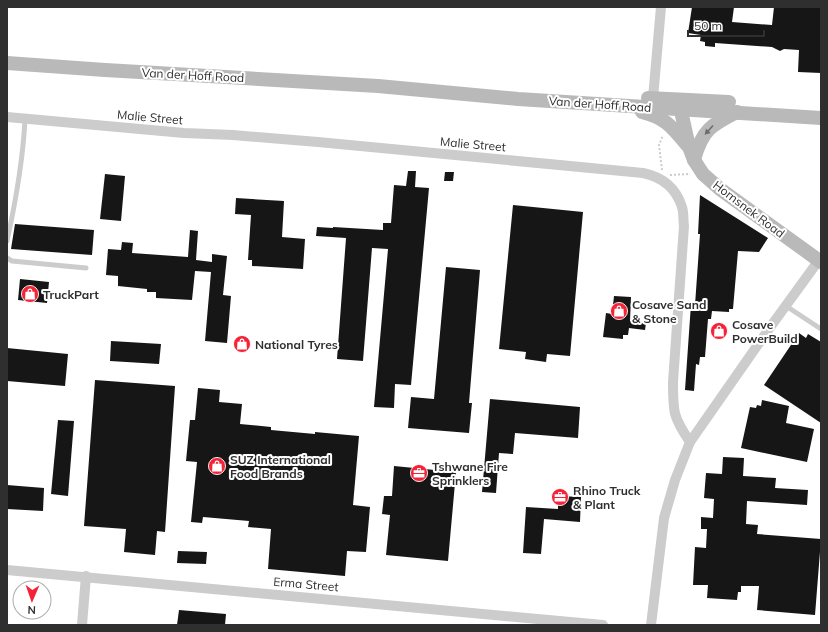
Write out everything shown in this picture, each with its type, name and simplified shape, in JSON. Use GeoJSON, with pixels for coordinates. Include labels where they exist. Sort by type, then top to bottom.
{"type":"FeatureCollection","features":[{"type":"Feature","properties":{"kind":"main road","name":"Van der Hoff Road"},"geometry":{"type":"LineString","coordinates":[[7,63],[113,71],[378,86],[518,99],[601,104],[679,105],[740,103],[821,110]]}},
{"type":"Feature","properties":{"kind":"main road","name":"Van der Hoff Road"},"geometry":{"type":"LineString","coordinates":[[378,86],[451,86],[653,98],[679,105],[737,112],[776,113],[821,118]]}},
{"type":"Feature","properties":{"kind":"main road"},"geometry":{"type":"LineString","coordinates":[[601,104],[655,116],[668,123],[688,147]]}},
{"type":"Feature","properties":{"kind":"main road","name":"Hornsnek Road"},"geometry":{"type":"LineString","coordinates":[[679,105],[688,147],[703,174],[720,189],[820,261]]}},
{"type":"Feature","properties":{"kind":"main road"},"geometry":{"type":"LineString","coordinates":[[694,160],[700,143],[711,126],[737,112]]}},
{"type":"Feature","properties":{"kind":"street"},"geometry":{"type":"LineString","coordinates":[[653,98],[661,7]]}},
{"type":"Feature","properties":{"kind":"street","name":"Malie Street"},"geometry":{"type":"LineString","coordinates":[[7,117],[184,133],[233,135],[326,143],[658,175],[674,191],[683,208],[684,226],[673,382],[673,408],[677,422],[690,442]]}},
{"type":"Feature","properties":{"kind":"street"},"geometry":{"type":"LineString","coordinates":[[651,625],[664,518],[675,480],[690,442],[786,306],[820,261]]}},
{"type":"Feature","properties":{"kind":"street","name":"Erma Street"},"geometry":{"type":"LineString","coordinates":[[7,570],[86,576],[603,625]]}},
{"type":"Feature","properties":{"kind":"street"},"geometry":{"type":"LineString","coordinates":[[82,625],[86,576]]}},
{"type":"Feature","properties":{"kind":"lane"},"geometry":{"type":"LineString","coordinates":[[7,241],[18,190],[24,146],[25,119]]}},
{"type":"Feature","properties":{"kind":"lane"},"geometry":{"type":"LineString","coordinates":[[7,258],[12,262],[86,268]]}},
{"type":"Feature","properties":{"kind":"lane"},"geometry":{"type":"LineString","coordinates":[[786,306],[821,329]]}},
{"type":"Feature","properties":{"kind":"path"},"geometry":{"type":"LineString","coordinates":[[668,123],[659,145],[658,175],[703,174]]}},
{"type":"Feature","properties":{"kind":"building"},"geometry":{"type":"Polygon","coordinates":[[[692,7],[734,7],[732,22],[772,25],[774,7],[821,7],[821,73],[798,72],[799,50],[784,49],[780,51],[772,47],[715,43],[715,47],[705,46],[705,42],[700,41],[701,35],[688,33],[692,7]]]}},
{"type":"Feature","properties":{"kind":"building"},"geometry":{"type":"Polygon","coordinates":[[[408,171],[416,171],[415,187],[429,188],[411,385],[395,384],[394,408],[374,407],[388,249],[372,248],[363,361],[337,359],[346,238],[316,236],[317,227],[383,230],[383,223],[391,223],[394,185],[406,186],[408,171]]]}},
{"type":"Feature","properties":{"kind":"building"},"geometry":{"type":"Polygon","coordinates":[[[445,172],[454,172],[453,181],[444,181],[445,172]]]}},
{"type":"Feature","properties":{"kind":"building"},"geometry":{"type":"Polygon","coordinates":[[[105,174],[125,176],[121,221],[100,219],[105,174]]]}},
{"type":"Feature","properties":{"kind":"building"},"geometry":{"type":"Polygon","coordinates":[[[700,195],[768,238],[759,252],[738,251],[733,309],[729,309],[729,312],[712,311],[711,319],[708,319],[705,357],[700,357],[699,365],[696,364],[694,391],[685,390],[691,304],[695,305],[700,234],[698,234],[700,195]]]}},
{"type":"Feature","properties":{"kind":"building"},"geometry":{"type":"Polygon","coordinates":[[[236,198],[284,201],[282,237],[305,239],[303,269],[252,266],[252,260],[248,260],[251,215],[235,214],[236,198]]]}},
{"type":"Feature","properties":{"kind":"building"},"geometry":{"type":"Polygon","coordinates":[[[513,205],[583,212],[570,356],[547,354],[546,362],[525,359],[526,352],[499,349],[513,205]]]}},
{"type":"Feature","properties":{"kind":"building"},"geometry":{"type":"Polygon","coordinates":[[[15,224],[94,230],[92,255],[11,249],[15,224]]]}},
{"type":"Feature","properties":{"kind":"building"},"geometry":{"type":"Polygon","coordinates":[[[190,230],[198,231],[196,260],[212,262],[212,254],[227,256],[223,295],[231,296],[227,343],[205,341],[211,272],[195,271],[192,300],[156,298],[156,292],[147,292],[147,289],[118,286],[118,276],[106,275],[108,249],[121,250],[122,242],[133,243],[132,253],[188,257],[190,230]]]}},
{"type":"Feature","properties":{"kind":"building"},"geometry":{"type":"Polygon","coordinates":[[[446,267],[480,270],[469,403],[472,403],[469,433],[408,428],[411,397],[434,399],[446,267]]]}},
{"type":"Feature","properties":{"kind":"building"},"geometry":{"type":"Polygon","coordinates":[[[20,279],[49,282],[47,303],[18,300],[20,279]]]}},
{"type":"Feature","properties":{"kind":"building"},"geometry":{"type":"Polygon","coordinates":[[[614,296],[631,297],[630,321],[646,323],[645,330],[629,328],[628,335],[623,335],[623,339],[603,337],[606,313],[612,314],[614,296]]]}},
{"type":"Feature","properties":{"kind":"building"},"geometry":{"type":"Polygon","coordinates":[[[799,333],[806,338],[808,334],[821,342],[821,423],[764,385],[799,333]]]}},
{"type":"Feature","properties":{"kind":"building"},"geometry":{"type":"Polygon","coordinates":[[[111,341],[161,344],[159,364],[110,361],[111,341]]]}},
{"type":"Feature","properties":{"kind":"building"},"geometry":{"type":"Polygon","coordinates":[[[7,348],[68,354],[65,386],[7,381],[7,348]]]}},
{"type":"Feature","properties":{"kind":"building"},"geometry":{"type":"Polygon","coordinates":[[[95,380],[175,386],[165,532],[157,531],[155,555],[124,552],[126,529],[84,526],[95,380]]]}},
{"type":"Feature","properties":{"kind":"building"},"geometry":{"type":"Polygon","coordinates":[[[198,388],[220,390],[219,402],[242,404],[240,424],[271,427],[271,430],[359,436],[353,505],[370,507],[366,552],[347,551],[345,576],[268,569],[271,529],[248,527],[249,521],[203,517],[202,523],[191,522],[197,462],[186,461],[190,420],[195,420],[198,388]]]}},
{"type":"Feature","properties":{"kind":"building"},"geometry":{"type":"Polygon","coordinates":[[[490,399],[580,407],[578,438],[515,433],[513,454],[499,453],[496,493],[482,492],[490,399]]]}},
{"type":"Feature","properties":{"kind":"building"},"geometry":{"type":"Polygon","coordinates":[[[762,400],[789,406],[786,423],[814,429],[807,462],[741,448],[750,407],[756,408],[757,405],[761,406],[762,400]]]}},
{"type":"Feature","properties":{"kind":"building"},"geometry":{"type":"Polygon","coordinates":[[[58,420],[74,421],[68,496],[51,494],[58,420]]]}},
{"type":"Feature","properties":{"kind":"building"},"geometry":{"type":"Polygon","coordinates":[[[723,457],[744,458],[743,476],[776,478],[775,488],[808,490],[807,505],[747,501],[746,524],[758,525],[757,534],[821,539],[815,615],[757,610],[759,586],[741,586],[741,592],[738,592],[737,600],[707,598],[708,585],[693,585],[695,547],[706,548],[707,529],[701,529],[701,517],[713,518],[714,499],[704,498],[706,473],[722,474],[723,457]]]}},
{"type":"Feature","properties":{"kind":"building"},"geometry":{"type":"Polygon","coordinates":[[[435,464],[445,465],[445,471],[456,472],[448,561],[386,555],[390,515],[382,514],[384,496],[392,496],[394,466],[435,470],[435,464]]]}},
{"type":"Feature","properties":{"kind":"building"},"geometry":{"type":"Polygon","coordinates":[[[7,485],[44,488],[43,511],[7,509],[7,485]]]}},
{"type":"Feature","properties":{"kind":"building"},"geometry":{"type":"Polygon","coordinates":[[[558,496],[581,497],[580,522],[544,519],[541,554],[523,553],[526,507],[558,509],[558,496]]]}},
{"type":"Feature","properties":{"kind":"building"},"geometry":{"type":"Polygon","coordinates":[[[178,551],[207,552],[206,564],[177,563],[178,551]]]}},
{"type":"Feature","properties":{"kind":"building"},"geometry":{"type":"Polygon","coordinates":[[[179,610],[226,614],[225,625],[177,625],[179,610]]]}},
{"type":"Feature","properties":{"kind":"place","name":"TruckPart"},"geometry":{"type":"Point","coordinates":[30,294]}},
{"type":"Feature","properties":{"kind":"place","name":"Cosave Sand & Stone"},"geometry":{"type":"Point","coordinates":[619,311]}},
{"type":"Feature","properties":{"kind":"place","name":"Cosave PowerBuild"},"geometry":{"type":"Point","coordinates":[719,331]}},
{"type":"Feature","properties":{"kind":"place","name":"National Tyres"},"geometry":{"type":"Point","coordinates":[242,344]}},
{"type":"Feature","properties":{"kind":"place","name":"SUZ International Food Brands"},"geometry":{"type":"Point","coordinates":[217,466]}},
{"type":"Feature","properties":{"kind":"place","name":"Tshwane Fire Sprinklers"},"geometry":{"type":"Point","coordinates":[419,473]}},
{"type":"Feature","properties":{"kind":"place","name":"Rhino Truck & Plant"},"geometry":{"type":"Point","coordinates":[560,497]}}]}
